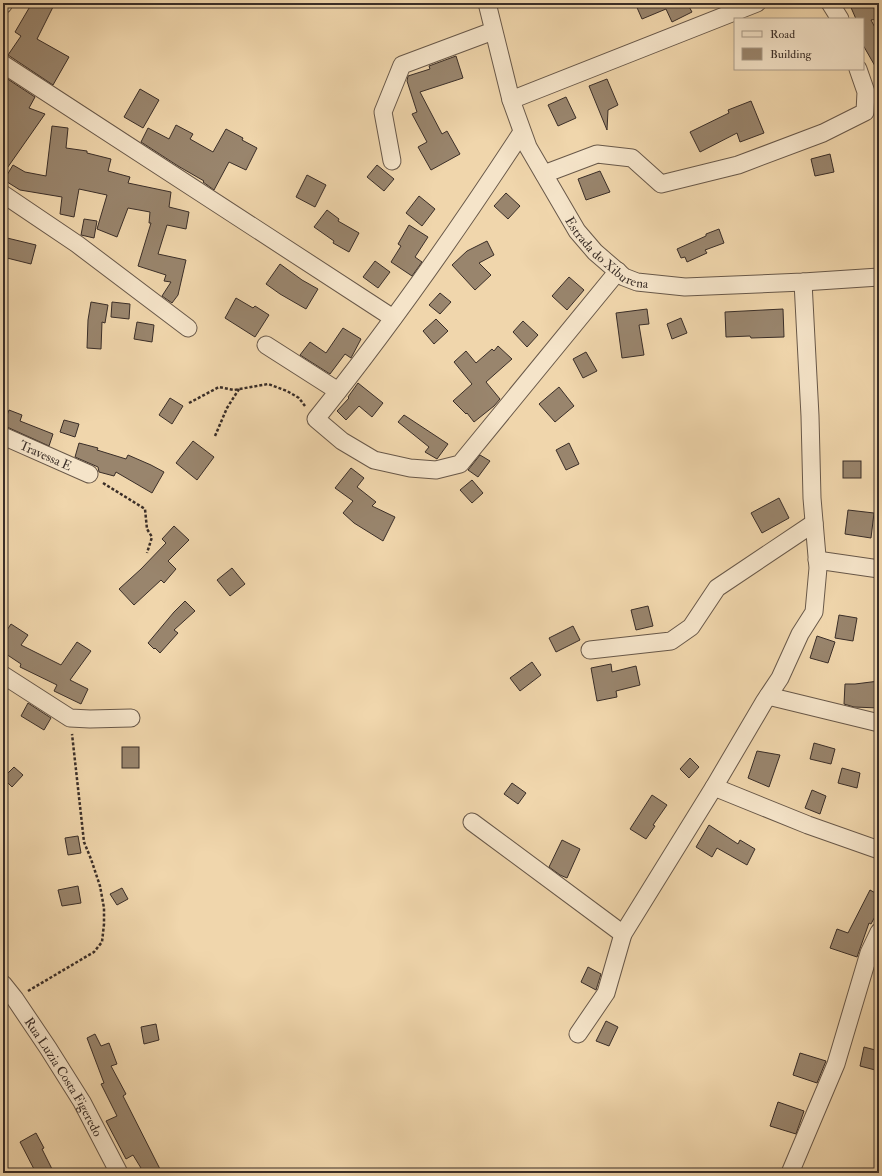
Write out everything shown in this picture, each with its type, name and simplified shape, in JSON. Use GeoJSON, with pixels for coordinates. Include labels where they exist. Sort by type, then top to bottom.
{"type":"FeatureCollection","features":[{"type":"Feature","properties":{"kind":"street","name":"Estrada do Xiburena"},"geometry":{"type":"LineString","coordinates":[[487,3],[511,100],[528,147],[577,231],[595,252],[624,277],[637,282],[685,287],[879,277]]}},
{"type":"Feature","properties":{"kind":"street"},"geometry":{"type":"LineString","coordinates":[[511,100],[757,3]]}},
{"type":"Feature","properties":{"kind":"street"},"geometry":{"type":"LineString","coordinates":[[830,3],[839,18]]}},
{"type":"Feature","properties":{"kind":"street"},"geometry":{"type":"LineString","coordinates":[[392,161],[383,112],[402,65],[493,31]]}},
{"type":"Feature","properties":{"kind":"street"},"geometry":{"type":"LineString","coordinates":[[3,64],[393,318]]}},
{"type":"Feature","properties":{"kind":"street"},"geometry":{"type":"LineString","coordinates":[[544,174],[597,154],[632,158],[661,184],[738,166],[823,132],[865,112],[866,92],[858,70]]}},
{"type":"Feature","properties":{"kind":"street"},"geometry":{"type":"LineString","coordinates":[[522,132],[477,200],[393,318],[316,419],[342,441],[374,460],[410,468],[436,470],[460,464],[618,271]]}},
{"type":"Feature","properties":{"kind":"street"},"geometry":{"type":"LineString","coordinates":[[3,194],[78,244],[188,328]]}},
{"type":"Feature","properties":{"kind":"street"},"geometry":{"type":"LineString","coordinates":[[578,1034],[606,993],[623,934],[714,788],[780,678],[800,634],[814,612],[818,568],[812,498],[810,416],[803,282]]}},
{"type":"Feature","properties":{"kind":"street"},"geometry":{"type":"LineString","coordinates":[[266,345],[338,391]]}},
{"type":"Feature","properties":{"kind":"street","name":"Travessa E"},"geometry":{"type":"LineString","coordinates":[[3,436],[89,474]]}},
{"type":"Feature","properties":{"kind":"street"},"geometry":{"type":"LineString","coordinates":[[590,650],[671,641],[691,627],[717,588],[814,523]]}},
{"type":"Feature","properties":{"kind":"street"},"geometry":{"type":"LineString","coordinates":[[817,560],[879,569]]}},
{"type":"Feature","properties":{"kind":"street"},"geometry":{"type":"LineString","coordinates":[[3,675],[70,718],[90,720],[131,718]]}},
{"type":"Feature","properties":{"kind":"street"},"geometry":{"type":"LineString","coordinates":[[768,696],[879,723]]}},
{"type":"Feature","properties":{"kind":"street"},"geometry":{"type":"LineString","coordinates":[[714,788],[808,825],[879,850]]}},
{"type":"Feature","properties":{"kind":"street"},"geometry":{"type":"LineString","coordinates":[[472,822],[623,934]]}},
{"type":"Feature","properties":{"kind":"street"},"geometry":{"type":"LineString","coordinates":[[790,1173],[836,1064],[869,953],[879,932]]}},
{"type":"Feature","properties":{"kind":"street","name":"Rua Luzia Costa Figeredo"},"geometry":{"type":"LineString","coordinates":[[3,984],[48,1048],[82,1102],[119,1173]]}},
{"type":"Feature","properties":{"kind":"path"},"geometry":{"type":"LineString","coordinates":[[189,403],[219,386],[234,390],[268,384],[287,391],[299,398],[316,419]]}},
{"type":"Feature","properties":{"kind":"path"},"geometry":{"type":"LineString","coordinates":[[215,436],[227,408],[240,389]]}},
{"type":"Feature","properties":{"kind":"path"},"geometry":{"type":"LineString","coordinates":[[89,474],[145,509],[148,529],[152,537],[147,554]]}},
{"type":"Feature","properties":{"kind":"path"},"geometry":{"type":"LineString","coordinates":[[15,999],[94,952],[102,942],[104,908],[100,886],[84,842],[70,718]]}},
{"type":"Feature","properties":{"kind":"building"},"geometry":{"type":"Polygon","coordinates":[[[32,3],[55,3],[37,39],[69,57],[53,85],[8,55],[21,36],[15,32],[32,3]]]}},
{"type":"Feature","properties":{"kind":"building"},"geometry":{"type":"Polygon","coordinates":[[[635,3],[687,3],[692,12],[672,22],[666,9],[642,19],[635,3]]]}},
{"type":"Feature","properties":{"kind":"building"},"geometry":{"type":"Polygon","coordinates":[[[849,3],[872,3],[878,19],[871,20],[879,35],[879,73],[864,47],[864,18],[856,18],[849,3]]]}},
{"type":"Feature","properties":{"kind":"building"},"geometry":{"type":"Polygon","coordinates":[[[456,56],[463,78],[420,92],[442,134],[447,131],[460,154],[431,170],[418,147],[427,142],[412,114],[417,112],[407,81],[408,76],[430,69],[429,66],[456,56]]]}},
{"type":"Feature","properties":{"kind":"building"},"geometry":{"type":"Polygon","coordinates":[[[3,76],[35,97],[29,108],[45,114],[3,174],[3,76]]]}},
{"type":"Feature","properties":{"kind":"building"},"geometry":{"type":"Polygon","coordinates":[[[607,79],[618,105],[608,110],[607,130],[589,86],[607,79]]]}},
{"type":"Feature","properties":{"kind":"building"},"geometry":{"type":"Polygon","coordinates":[[[140,89],[159,100],[143,128],[124,117],[140,89]]]}},
{"type":"Feature","properties":{"kind":"building"},"geometry":{"type":"Polygon","coordinates":[[[566,97],[576,118],[558,126],[548,105],[566,97]]]}},
{"type":"Feature","properties":{"kind":"building"},"geometry":{"type":"Polygon","coordinates":[[[751,101],[764,133],[740,142],[737,133],[700,152],[690,132],[729,113],[728,110],[751,101]]]}},
{"type":"Feature","properties":{"kind":"building"},"geometry":{"type":"Polygon","coordinates":[[[176,125],[193,134],[190,139],[213,152],[226,129],[243,138],[242,140],[257,148],[246,170],[229,162],[214,190],[203,182],[204,181],[141,142],[148,128],[169,139],[176,125]]]}},
{"type":"Feature","properties":{"kind":"building"},"geometry":{"type":"Polygon","coordinates":[[[52,126],[68,128],[66,148],[87,151],[87,153],[111,159],[108,171],[130,177],[128,183],[171,192],[169,207],[189,212],[186,229],[167,225],[158,254],[186,260],[178,295],[172,303],[162,296],[171,282],[164,281],[166,275],[138,266],[151,223],[149,223],[150,212],[128,208],[117,237],[97,229],[107,195],[79,189],[74,217],[60,214],[62,197],[20,190],[4,180],[13,165],[25,172],[46,176],[52,126]]]}},
{"type":"Feature","properties":{"kind":"building"},"geometry":{"type":"Polygon","coordinates":[[[830,154],[834,172],[815,176],[811,159],[830,154]]]}},
{"type":"Feature","properties":{"kind":"building"},"geometry":{"type":"Polygon","coordinates":[[[377,165],[394,179],[384,191],[367,177],[377,165]]]}},
{"type":"Feature","properties":{"kind":"building"},"geometry":{"type":"Polygon","coordinates":[[[600,171],[610,192],[586,200],[578,179],[600,171]]]}},
{"type":"Feature","properties":{"kind":"building"},"geometry":{"type":"Polygon","coordinates":[[[307,175],[326,185],[315,207],[296,197],[307,175]]]}},
{"type":"Feature","properties":{"kind":"building"},"geometry":{"type":"Polygon","coordinates":[[[506,193],[520,206],[508,219],[494,206],[506,193]]]}},
{"type":"Feature","properties":{"kind":"building"},"geometry":{"type":"Polygon","coordinates":[[[419,196],[435,209],[422,226],[406,213],[419,196]]]}},
{"type":"Feature","properties":{"kind":"building"},"geometry":{"type":"Polygon","coordinates":[[[327,210],[339,219],[338,221],[359,233],[349,252],[333,243],[334,241],[314,227],[327,210]]]}},
{"type":"Feature","properties":{"kind":"building"},"geometry":{"type":"Polygon","coordinates":[[[84,219],[97,221],[94,238],[81,235],[84,219]]]}},
{"type":"Feature","properties":{"kind":"building"},"geometry":{"type":"Polygon","coordinates":[[[409,225],[428,237],[415,257],[422,262],[412,276],[391,262],[401,246],[398,244],[409,225]]]}},
{"type":"Feature","properties":{"kind":"building"},"geometry":{"type":"Polygon","coordinates":[[[719,229],[724,243],[705,250],[707,253],[687,262],[685,257],[681,258],[677,249],[719,229]]]}},
{"type":"Feature","properties":{"kind":"building"},"geometry":{"type":"Polygon","coordinates":[[[3,237],[36,245],[31,264],[3,257],[3,237]]]}},
{"type":"Feature","properties":{"kind":"building"},"geometry":{"type":"Polygon","coordinates":[[[487,241],[494,255],[479,263],[491,275],[475,290],[452,265],[467,251],[487,241]]]}},
{"type":"Feature","properties":{"kind":"building"},"geometry":{"type":"Polygon","coordinates":[[[375,261],[390,272],[378,288],[363,277],[375,261]]]}},
{"type":"Feature","properties":{"kind":"building"},"geometry":{"type":"Polygon","coordinates":[[[280,264],[302,280],[318,289],[306,309],[266,284],[280,264]]]}},
{"type":"Feature","properties":{"kind":"building"},"geometry":{"type":"Polygon","coordinates":[[[569,277],[584,290],[567,310],[552,296],[569,277]]]}},
{"type":"Feature","properties":{"kind":"building"},"geometry":{"type":"Polygon","coordinates":[[[440,293],[451,302],[440,314],[429,305],[440,293]]]}},
{"type":"Feature","properties":{"kind":"building"},"geometry":{"type":"Polygon","coordinates":[[[236,298],[253,308],[255,306],[269,315],[255,337],[225,318],[236,298]]]}},
{"type":"Feature","properties":{"kind":"building"},"geometry":{"type":"Polygon","coordinates":[[[91,302],[108,305],[105,323],[102,322],[101,349],[87,348],[88,320],[91,302]]]}},
{"type":"Feature","properties":{"kind":"building"},"geometry":{"type":"Polygon","coordinates":[[[112,302],[130,304],[129,319],[111,317],[112,302]]]}},
{"type":"Feature","properties":{"kind":"building"},"geometry":{"type":"Polygon","coordinates":[[[647,309],[649,324],[639,325],[644,355],[622,358],[616,313],[647,309]]]}},
{"type":"Feature","properties":{"kind":"building"},"geometry":{"type":"Polygon","coordinates":[[[783,309],[784,337],[726,337],[725,312],[783,309]]]}},
{"type":"Feature","properties":{"kind":"building"},"geometry":{"type":"Polygon","coordinates":[[[681,318],[687,333],[672,339],[667,324],[681,318]]]}},
{"type":"Feature","properties":{"kind":"building"},"geometry":{"type":"Polygon","coordinates":[[[436,319],[448,331],[434,344],[423,331],[436,319]]]}},
{"type":"Feature","properties":{"kind":"building"},"geometry":{"type":"Polygon","coordinates":[[[523,321],[538,335],[527,347],[513,332],[523,321]]]}},
{"type":"Feature","properties":{"kind":"building"},"geometry":{"type":"Polygon","coordinates":[[[137,322],[154,325],[152,342],[134,339],[137,322]]]}},
{"type":"Feature","properties":{"kind":"building"},"geometry":{"type":"Polygon","coordinates":[[[343,328],[361,339],[351,358],[345,354],[330,374],[300,355],[310,342],[326,353],[343,328]]]}},
{"type":"Feature","properties":{"kind":"building"},"geometry":{"type":"Polygon","coordinates":[[[498,346],[512,359],[486,382],[500,399],[494,406],[474,422],[467,413],[466,414],[453,401],[472,384],[454,362],[466,351],[476,363],[492,349],[494,351],[498,346]]]}},
{"type":"Feature","properties":{"kind":"building"},"geometry":{"type":"Polygon","coordinates":[[[586,352],[597,371],[583,378],[573,359],[586,352]]]}},
{"type":"Feature","properties":{"kind":"building"},"geometry":{"type":"Polygon","coordinates":[[[358,383],[383,403],[372,417],[359,406],[346,420],[337,411],[349,398],[348,397],[358,383]]]}},
{"type":"Feature","properties":{"kind":"building"},"geometry":{"type":"Polygon","coordinates":[[[559,387],[574,406],[555,422],[539,404],[559,387]]]}},
{"type":"Feature","properties":{"kind":"building"},"geometry":{"type":"Polygon","coordinates":[[[170,398],[183,406],[172,424],[159,415],[170,398]]]}},
{"type":"Feature","properties":{"kind":"building"},"geometry":{"type":"Polygon","coordinates":[[[9,410],[22,415],[20,421],[53,434],[49,446],[3,426],[9,410]]]}},
{"type":"Feature","properties":{"kind":"building"},"geometry":{"type":"Polygon","coordinates":[[[404,415],[448,444],[437,459],[425,452],[429,447],[398,422],[404,415]]]}},
{"type":"Feature","properties":{"kind":"building"},"geometry":{"type":"Polygon","coordinates":[[[64,420],[79,424],[75,437],[60,432],[64,420]]]}},
{"type":"Feature","properties":{"kind":"building"},"geometry":{"type":"Polygon","coordinates":[[[193,441],[214,457],[197,480],[176,463],[193,441]]]}},
{"type":"Feature","properties":{"kind":"building"},"geometry":{"type":"Polygon","coordinates":[[[79,443],[98,448],[97,450],[126,459],[128,455],[164,472],[152,493],[116,472],[114,476],[99,472],[98,467],[75,457],[79,443]]]}},
{"type":"Feature","properties":{"kind":"building"},"geometry":{"type":"Polygon","coordinates":[[[569,443],[579,464],[566,470],[556,450],[569,443]]]}},
{"type":"Feature","properties":{"kind":"building"},"geometry":{"type":"Polygon","coordinates":[[[480,455],[490,461],[478,477],[468,470],[480,455]]]}},
{"type":"Feature","properties":{"kind":"building"},"geometry":{"type":"Polygon","coordinates":[[[843,461],[861,461],[861,478],[843,478],[843,461]]]}},
{"type":"Feature","properties":{"kind":"building"},"geometry":{"type":"Polygon","coordinates":[[[351,468],[364,478],[357,487],[376,502],[372,506],[395,517],[383,541],[354,523],[343,513],[353,501],[335,488],[351,468]]]}},
{"type":"Feature","properties":{"kind":"building"},"geometry":{"type":"Polygon","coordinates":[[[472,480],[483,493],[472,503],[460,490],[472,480]]]}},
{"type":"Feature","properties":{"kind":"building"},"geometry":{"type":"Polygon","coordinates":[[[779,498],[789,518],[762,533],[751,513],[779,498]]]}},
{"type":"Feature","properties":{"kind":"building"},"geometry":{"type":"Polygon","coordinates":[[[848,510],[874,513],[871,538],[845,534],[848,510]]]}},
{"type":"Feature","properties":{"kind":"building"},"geometry":{"type":"Polygon","coordinates":[[[174,526],[189,540],[168,561],[176,569],[164,583],[161,580],[134,605],[119,589],[166,543],[162,539],[174,526]]]}},
{"type":"Feature","properties":{"kind":"building"},"geometry":{"type":"Polygon","coordinates":[[[232,568],[245,584],[230,596],[217,580],[232,568]]]}},
{"type":"Feature","properties":{"kind":"building"},"geometry":{"type":"Polygon","coordinates":[[[185,601],[195,611],[174,630],[178,633],[160,653],[148,643],[185,601]]]}},
{"type":"Feature","properties":{"kind":"building"},"geometry":{"type":"Polygon","coordinates":[[[648,606],[653,626],[636,630],[631,610],[648,606]]]}},
{"type":"Feature","properties":{"kind":"building"},"geometry":{"type":"Polygon","coordinates":[[[839,615],[857,618],[853,641],[835,638],[839,615]]]}},
{"type":"Feature","properties":{"kind":"building"},"geometry":{"type":"Polygon","coordinates":[[[11,624],[28,635],[21,645],[61,665],[77,642],[91,651],[70,680],[88,689],[81,704],[54,691],[57,685],[20,667],[21,664],[3,652],[3,636],[11,624]]]}},
{"type":"Feature","properties":{"kind":"building"},"geometry":{"type":"Polygon","coordinates":[[[573,626],[580,640],[556,652],[549,638],[573,626]]]}},
{"type":"Feature","properties":{"kind":"building"},"geometry":{"type":"Polygon","coordinates":[[[817,636],[835,642],[828,663],[810,658],[817,636]]]}},
{"type":"Feature","properties":{"kind":"building"},"geometry":{"type":"Polygon","coordinates":[[[532,662],[541,675],[520,691],[510,678],[532,662]]]}},
{"type":"Feature","properties":{"kind":"building"},"geometry":{"type":"Polygon","coordinates":[[[611,664],[612,672],[636,666],[640,685],[616,691],[617,697],[597,701],[591,668],[611,664]]]}},
{"type":"Feature","properties":{"kind":"building"},"geometry":{"type":"Polygon","coordinates":[[[879,681],[879,708],[854,707],[844,704],[845,684],[879,681]]]}},
{"type":"Feature","properties":{"kind":"building"},"geometry":{"type":"Polygon","coordinates":[[[28,703],[51,718],[44,730],[21,716],[28,703]]]}},
{"type":"Feature","properties":{"kind":"building"},"geometry":{"type":"Polygon","coordinates":[[[814,743],[835,749],[831,764],[810,759],[814,743]]]}},
{"type":"Feature","properties":{"kind":"building"},"geometry":{"type":"Polygon","coordinates":[[[122,747],[139,747],[139,768],[122,768],[122,747]]]}},
{"type":"Feature","properties":{"kind":"building"},"geometry":{"type":"Polygon","coordinates":[[[757,751],[780,755],[769,787],[748,778],[757,751]]]}},
{"type":"Feature","properties":{"kind":"building"},"geometry":{"type":"Polygon","coordinates":[[[690,758],[699,767],[689,778],[680,769],[690,758]]]}},
{"type":"Feature","properties":{"kind":"building"},"geometry":{"type":"Polygon","coordinates":[[[14,767],[23,775],[12,787],[3,778],[14,767]]]}},
{"type":"Feature","properties":{"kind":"building"},"geometry":{"type":"Polygon","coordinates":[[[842,768],[860,773],[857,788],[838,783],[842,768]]]}},
{"type":"Feature","properties":{"kind":"building"},"geometry":{"type":"Polygon","coordinates":[[[512,783],[526,793],[518,804],[504,794],[512,783]]]}},
{"type":"Feature","properties":{"kind":"building"},"geometry":{"type":"Polygon","coordinates":[[[812,790],[826,796],[820,814],[805,808],[812,790]]]}},
{"type":"Feature","properties":{"kind":"building"},"geometry":{"type":"Polygon","coordinates":[[[652,795],[667,805],[653,825],[655,826],[646,839],[630,829],[652,795]]]}},
{"type":"Feature","properties":{"kind":"building"},"geometry":{"type":"Polygon","coordinates":[[[709,825],[738,844],[740,840],[755,849],[747,865],[717,848],[712,857],[696,847],[709,825]]]}},
{"type":"Feature","properties":{"kind":"building"},"geometry":{"type":"Polygon","coordinates":[[[78,836],[81,853],[68,855],[65,838],[78,836]]]}},
{"type":"Feature","properties":{"kind":"building"},"geometry":{"type":"Polygon","coordinates":[[[562,840],[580,849],[567,878],[549,867],[562,840]]]}},
{"type":"Feature","properties":{"kind":"building"},"geometry":{"type":"Polygon","coordinates":[[[78,886],[81,903],[62,906],[58,890],[78,886]]]}},
{"type":"Feature","properties":{"kind":"building"},"geometry":{"type":"Polygon","coordinates":[[[122,888],[128,899],[117,905],[110,894],[122,888]]]}},
{"type":"Feature","properties":{"kind":"building"},"geometry":{"type":"Polygon","coordinates":[[[870,890],[879,895],[879,909],[871,924],[869,923],[857,957],[830,948],[837,929],[848,933],[870,890]]]}},
{"type":"Feature","properties":{"kind":"building"},"geometry":{"type":"Polygon","coordinates":[[[588,967],[601,974],[596,990],[581,982],[588,967]]]}},
{"type":"Feature","properties":{"kind":"building"},"geometry":{"type":"Polygon","coordinates":[[[606,1021],[618,1027],[609,1046],[596,1041],[606,1021]]]}},
{"type":"Feature","properties":{"kind":"building"},"geometry":{"type":"Polygon","coordinates":[[[156,1024],[159,1040],[144,1044],[141,1027],[156,1024]]]}},
{"type":"Feature","properties":{"kind":"building"},"geometry":{"type":"Polygon","coordinates":[[[95,1034],[101,1046],[109,1043],[117,1064],[111,1066],[126,1094],[123,1096],[162,1173],[144,1173],[133,1155],[126,1159],[106,1121],[117,1116],[101,1084],[104,1083],[87,1038],[95,1034]]]}},
{"type":"Feature","properties":{"kind":"building"},"geometry":{"type":"Polygon","coordinates":[[[864,1047],[879,1051],[879,1071],[860,1066],[864,1047]]]}},
{"type":"Feature","properties":{"kind":"building"},"geometry":{"type":"Polygon","coordinates":[[[800,1053],[826,1061],[817,1083],[793,1075],[800,1053]]]}},
{"type":"Feature","properties":{"kind":"building"},"geometry":{"type":"Polygon","coordinates":[[[778,1102],[804,1111],[796,1134],[770,1126],[778,1102]]]}},
{"type":"Feature","properties":{"kind":"building"},"geometry":{"type":"Polygon","coordinates":[[[36,1133],[54,1173],[36,1173],[20,1142],[36,1133]]]}}]}
